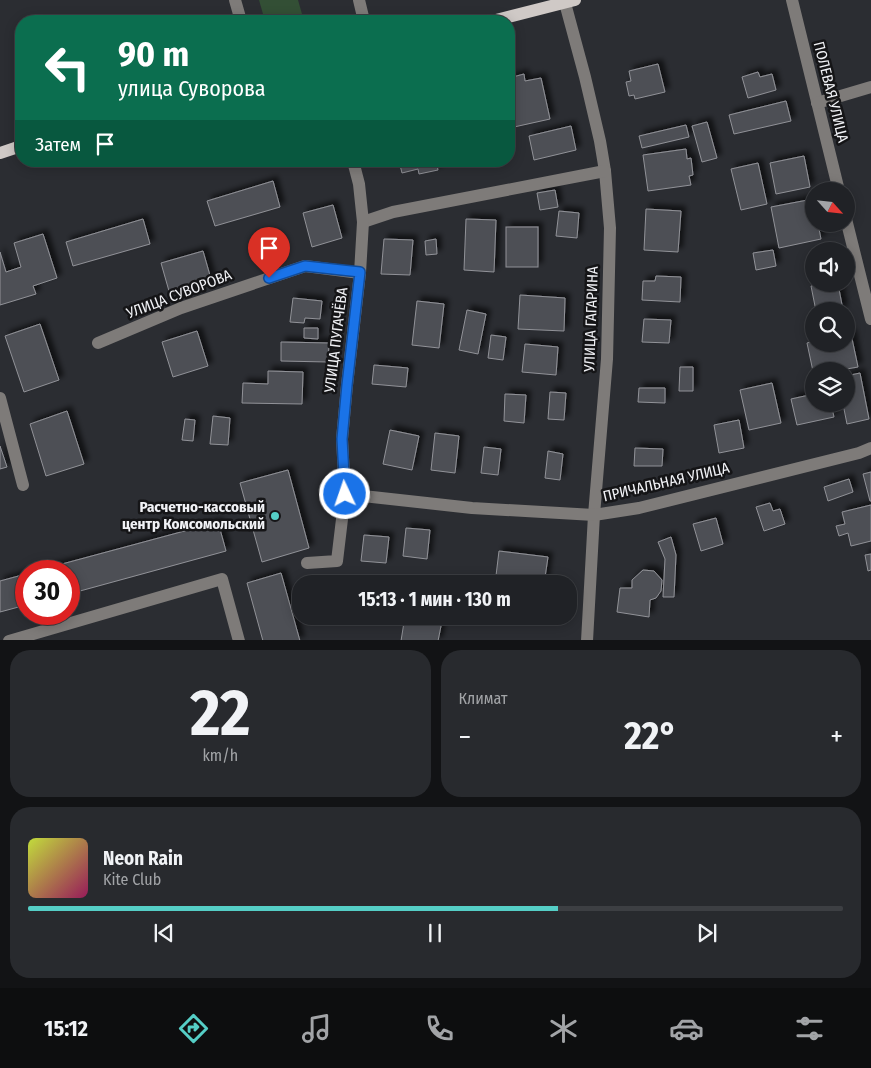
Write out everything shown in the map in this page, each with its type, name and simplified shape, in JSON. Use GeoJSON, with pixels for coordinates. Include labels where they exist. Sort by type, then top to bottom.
{"type":"FeatureCollection","features":[{"type":"Feature","properties":{"kind":"main road"},"geometry":{"type":"LineString","coordinates":[[509,15],[541,4],[570,1]]}},
{"type":"Feature","properties":{"kind":"main road"},"geometry":{"type":"LineString","coordinates":[[0,153],[15,148]]}},
{"type":"Feature","properties":{"kind":"street"},"geometry":{"type":"LineString","coordinates":[[235,0],[239,15]]}},
{"type":"Feature","properties":{"kind":"street"},"geometry":{"type":"LineString","coordinates":[[359,0],[363,15]]}},
{"type":"Feature","properties":{"kind":"street","name":"ПОЛЕВАЯ УЛИЦА"},"geometry":{"type":"LineString","coordinates":[[792,0],[837,182]]}},
{"type":"Feature","properties":{"kind":"street","name":"УЛИЦА ГАГАРИНА"},"geometry":{"type":"LineString","coordinates":[[570,1],[598,132],[605,172],[610,228],[607,359],[586,640]]}},
{"type":"Feature","properties":{"kind":"street"},"geometry":{"type":"LineString","coordinates":[[817,103],[871,88]]}},
{"type":"Feature","properties":{"kind":"street","name":"УЛИЦА ПУГАЧЁВА"},"geometry":{"type":"LineString","coordinates":[[307,563],[337,562],[345,494],[342,439],[360,272],[363,222],[359,184],[355,167]]}},
{"type":"Feature","properties":{"kind":"street"},"geometry":{"type":"LineString","coordinates":[[363,222],[393,212],[605,172]]}},
{"type":"Feature","properties":{"kind":"street"},"geometry":{"type":"LineString","coordinates":[[849,232],[871,319]]}},
{"type":"Feature","properties":{"kind":"street","name":"УЛИЦА СУВОРОВА"},"geometry":{"type":"LineString","coordinates":[[98,343],[181,308],[305,266],[360,272]]}},
{"type":"Feature","properties":{"kind":"street"},"geometry":{"type":"LineString","coordinates":[[0,398],[23,485]]}},
{"type":"Feature","properties":{"kind":"street","name":"ПРИЧАЛЬНАЯ УЛИЦА"},"geometry":{"type":"LineString","coordinates":[[345,494],[472,508],[594,514],[639,508],[859,453],[871,448]]}},
{"type":"Feature","properties":{"kind":"street"},"geometry":{"type":"LineString","coordinates":[[10,640],[222,579],[239,640]]}},
{"type":"Feature","properties":{"kind":"green space"},"geometry":{"type":"Polygon","coordinates":[[[259,0],[298,0],[302,15],[263,15],[259,0]]]}},
{"type":"Feature","properties":{"kind":"building"},"geometry":{"type":"Polygon","coordinates":[[[658,64],[665,92],[635,99],[634,95],[629,96],[626,82],[631,81],[629,71],[658,64]]]}},
{"type":"Feature","properties":{"kind":"building"},"geometry":{"type":"Polygon","coordinates":[[[758,72],[760,77],[772,74],[776,90],[748,98],[742,77],[758,72]]]}},
{"type":"Feature","properties":{"kind":"building"},"geometry":{"type":"Polygon","coordinates":[[[524,74],[525,81],[541,78],[550,119],[515,127],[515,76],[524,74]]]}},
{"type":"Feature","properties":{"kind":"building"},"geometry":{"type":"Polygon","coordinates":[[[786,101],[791,121],[734,134],[729,115],[786,101]]]}},
{"type":"Feature","properties":{"kind":"building"},"geometry":{"type":"Polygon","coordinates":[[[707,122],[717,158],[702,162],[692,126],[707,122]]]}},
{"type":"Feature","properties":{"kind":"building"},"geometry":{"type":"Polygon","coordinates":[[[686,125],[689,137],[642,148],[639,136],[686,125]]]}},
{"type":"Feature","properties":{"kind":"building"},"geometry":{"type":"Polygon","coordinates":[[[571,126],[576,150],[534,160],[529,136],[571,126]]]}},
{"type":"Feature","properties":{"kind":"building"},"geometry":{"type":"Polygon","coordinates":[[[686,149],[687,159],[691,158],[693,175],[689,176],[691,185],[648,191],[643,155],[686,149]]]}},
{"type":"Feature","properties":{"kind":"building"},"geometry":{"type":"Polygon","coordinates":[[[804,156],[809,182],[805,182],[805,188],[776,194],[770,163],[804,156]]]}},
{"type":"Feature","properties":{"kind":"building"},"geometry":{"type":"Polygon","coordinates":[[[758,163],[767,204],[741,210],[731,169],[758,163]]]}},
{"type":"Feature","properties":{"kind":"building"},"geometry":{"type":"Polygon","coordinates":[[[400,167],[437,167],[438,170],[419,174],[418,169],[402,173],[400,167]]]}},
{"type":"Feature","properties":{"kind":"building"},"geometry":{"type":"Polygon","coordinates":[[[273,181],[280,207],[215,226],[207,201],[273,181]]]}},
{"type":"Feature","properties":{"kind":"building"},"geometry":{"type":"Polygon","coordinates":[[[555,190],[558,207],[540,210],[537,193],[555,190]]]}},
{"type":"Feature","properties":{"kind":"building"},"geometry":{"type":"Polygon","coordinates":[[[805,201],[805,232],[820,232],[821,239],[779,248],[771,207],[805,201]]]}},
{"type":"Feature","properties":{"kind":"building"},"geometry":{"type":"Polygon","coordinates":[[[333,205],[342,238],[312,247],[303,213],[333,205]]]}},
{"type":"Feature","properties":{"kind":"building"},"geometry":{"type":"Polygon","coordinates":[[[646,209],[681,211],[678,252],[644,250],[646,209]]]}},
{"type":"Feature","properties":{"kind":"building"},"geometry":{"type":"Polygon","coordinates":[[[559,211],[579,213],[577,238],[556,236],[559,211]]]}},
{"type":"Feature","properties":{"kind":"building"},"geometry":{"type":"Polygon","coordinates":[[[143,219],[150,244],[73,266],[66,242],[143,219]]]}},
{"type":"Feature","properties":{"kind":"building"},"geometry":{"type":"Polygon","coordinates":[[[466,219],[496,220],[494,272],[464,270],[466,219]]]}},
{"type":"Feature","properties":{"kind":"building"},"geometry":{"type":"Polygon","coordinates":[[[506,227],[538,227],[538,267],[506,267],[506,227]]]}},
{"type":"Feature","properties":{"kind":"building"},"geometry":{"type":"Polygon","coordinates":[[[43,234],[57,278],[33,286],[36,294],[0,305],[0,252],[6,272],[21,267],[14,243],[43,234]]]}},
{"type":"Feature","properties":{"kind":"building"},"geometry":{"type":"Polygon","coordinates":[[[384,239],[413,240],[410,275],[381,274],[384,239]]]}},
{"type":"Feature","properties":{"kind":"building"},"geometry":{"type":"Polygon","coordinates":[[[436,239],[437,254],[426,255],[425,241],[436,239]]]}},
{"type":"Feature","properties":{"kind":"building"},"geometry":{"type":"Polygon","coordinates":[[[773,250],[776,266],[756,270],[753,253],[773,250]]]}},
{"type":"Feature","properties":{"kind":"building"},"geometry":{"type":"Polygon","coordinates":[[[203,251],[211,279],[169,291],[161,263],[203,251]]]}},
{"type":"Feature","properties":{"kind":"building"},"geometry":{"type":"Polygon","coordinates":[[[656,276],[681,277],[680,302],[642,300],[643,281],[655,281],[656,276]]]}},
{"type":"Feature","properties":{"kind":"building"},"geometry":{"type":"Polygon","coordinates":[[[812,292],[840,292],[841,302],[814,302],[812,292]]]}},
{"type":"Feature","properties":{"kind":"building"},"geometry":{"type":"Polygon","coordinates":[[[520,295],[565,298],[564,331],[518,329],[520,295]]]}},
{"type":"Feature","properties":{"kind":"building"},"geometry":{"type":"Polygon","coordinates":[[[293,298],[322,301],[320,319],[305,318],[304,323],[290,322],[293,298]]]}},
{"type":"Feature","properties":{"kind":"building"},"geometry":{"type":"Polygon","coordinates":[[[417,301],[444,304],[439,348],[412,345],[417,301]]]}},
{"type":"Feature","properties":{"kind":"building"},"geometry":{"type":"Polygon","coordinates":[[[467,310],[486,314],[478,354],[459,350],[467,310]]]}},
{"type":"Feature","properties":{"kind":"building"},"geometry":{"type":"Polygon","coordinates":[[[644,319],[671,320],[669,343],[642,342],[644,319]]]}},
{"type":"Feature","properties":{"kind":"building"},"geometry":{"type":"Polygon","coordinates":[[[40,324],[59,380],[24,392],[5,336],[40,324]]]}},
{"type":"Feature","properties":{"kind":"building"},"geometry":{"type":"Polygon","coordinates":[[[304,328],[318,328],[318,339],[304,338],[304,328]]]}},
{"type":"Feature","properties":{"kind":"building"},"geometry":{"type":"Polygon","coordinates":[[[197,331],[208,366],[173,377],[162,342],[197,331]]]}},
{"type":"Feature","properties":{"kind":"building"},"geometry":{"type":"Polygon","coordinates":[[[491,335],[506,337],[503,360],[488,358],[491,335]]]}},
{"type":"Feature","properties":{"kind":"building"},"geometry":{"type":"Polygon","coordinates":[[[281,342],[329,343],[328,362],[281,361],[281,342]]]}},
{"type":"Feature","properties":{"kind":"building"},"geometry":{"type":"Polygon","coordinates":[[[525,344],[558,347],[556,375],[522,372],[525,344]]]}},
{"type":"Feature","properties":{"kind":"building"},"geometry":{"type":"Polygon","coordinates":[[[809,352],[855,352],[858,367],[855,368],[855,362],[811,362],[809,352]]]}},
{"type":"Feature","properties":{"kind":"building"},"geometry":{"type":"Polygon","coordinates":[[[374,365],[408,368],[406,387],[372,384],[374,365]]]}},
{"type":"Feature","properties":{"kind":"building"},"geometry":{"type":"Polygon","coordinates":[[[680,367],[693,367],[693,391],[679,391],[680,367]]]}},
{"type":"Feature","properties":{"kind":"building"},"geometry":{"type":"Polygon","coordinates":[[[268,371],[303,372],[302,404],[242,403],[243,383],[268,384],[268,371]]]}},
{"type":"Feature","properties":{"kind":"building"},"geometry":{"type":"Polygon","coordinates":[[[860,373],[869,419],[847,424],[845,412],[855,412],[855,374],[860,373]]]}},
{"type":"Feature","properties":{"kind":"building"},"geometry":{"type":"Polygon","coordinates":[[[772,383],[781,423],[749,430],[740,390],[772,383]]]}},
{"type":"Feature","properties":{"kind":"building"},"geometry":{"type":"Polygon","coordinates":[[[639,388],[665,388],[665,403],[638,402],[639,388]]]}},
{"type":"Feature","properties":{"kind":"building"},"geometry":{"type":"Polygon","coordinates":[[[550,392],[566,393],[564,420],[548,419],[550,392]]]}},
{"type":"Feature","properties":{"kind":"building"},"geometry":{"type":"Polygon","coordinates":[[[505,394],[526,395],[524,423],[504,421],[505,394]]]}},
{"type":"Feature","properties":{"kind":"building"},"geometry":{"type":"Polygon","coordinates":[[[805,396],[805,412],[833,412],[834,417],[797,425],[791,399],[805,396]]]}},
{"type":"Feature","properties":{"kind":"building"},"geometry":{"type":"Polygon","coordinates":[[[67,411],[84,464],[46,476],[30,424],[67,411]]]}},
{"type":"Feature","properties":{"kind":"building"},"geometry":{"type":"Polygon","coordinates":[[[213,416],[230,418],[228,445],[210,444],[213,416]]]}},
{"type":"Feature","properties":{"kind":"building"},"geometry":{"type":"Polygon","coordinates":[[[185,419],[195,420],[193,441],[182,440],[185,419]]]}},
{"type":"Feature","properties":{"kind":"building"},"geometry":{"type":"Polygon","coordinates":[[[739,420],[744,448],[719,453],[714,425],[739,420]]]}},
{"type":"Feature","properties":{"kind":"building"},"geometry":{"type":"Polygon","coordinates":[[[390,430],[419,436],[412,470],[383,464],[390,430]]]}},
{"type":"Feature","properties":{"kind":"building"},"geometry":{"type":"Polygon","coordinates":[[[435,433],[459,436],[455,473],[431,470],[435,433]]]}},
{"type":"Feature","properties":{"kind":"building"},"geometry":{"type":"Polygon","coordinates":[[[0,446],[7,467],[0,469],[0,446]]]}},
{"type":"Feature","properties":{"kind":"building"},"geometry":{"type":"Polygon","coordinates":[[[484,447],[501,449],[498,475],[481,473],[484,447]]]}},
{"type":"Feature","properties":{"kind":"building"},"geometry":{"type":"Polygon","coordinates":[[[635,448],[663,449],[662,466],[634,466],[635,448]]]}},
{"type":"Feature","properties":{"kind":"building"},"geometry":{"type":"Polygon","coordinates":[[[548,451],[563,454],[560,480],[545,478],[548,451]]]}},
{"type":"Feature","properties":{"kind":"building","name":"Расчетно-кассовый центр Комсомольский"},"geometry":{"type":"Polygon","coordinates":[[[288,470],[309,548],[262,562],[240,483],[288,470]]]}},
{"type":"Feature","properties":{"kind":"building"},"geometry":{"type":"Polygon","coordinates":[[[871,472],[871,501],[870,501],[863,474],[871,472]]]}},
{"type":"Feature","properties":{"kind":"building"},"geometry":{"type":"Polygon","coordinates":[[[849,479],[853,492],[828,501],[824,487],[849,479]]]}},
{"type":"Feature","properties":{"kind":"building"},"geometry":{"type":"Polygon","coordinates":[[[770,503],[773,511],[780,509],[785,524],[764,531],[756,507],[770,503]]]}},
{"type":"Feature","properties":{"kind":"building"},"geometry":{"type":"Polygon","coordinates":[[[871,505],[871,541],[851,546],[848,533],[839,536],[836,526],[845,524],[842,512],[871,505]]]}},
{"type":"Feature","properties":{"kind":"building"},"geometry":{"type":"Polygon","coordinates":[[[716,518],[723,544],[701,551],[693,524],[716,518]]]}},
{"type":"Feature","properties":{"kind":"building"},"geometry":{"type":"Polygon","coordinates":[[[218,522],[226,551],[80,591],[80,560],[77,560],[218,522]]]}},
{"type":"Feature","properties":{"kind":"building"},"geometry":{"type":"Polygon","coordinates":[[[406,528],[430,530],[427,559],[403,556],[406,528]]]}},
{"type":"Feature","properties":{"kind":"building"},"geometry":{"type":"Polygon","coordinates":[[[364,535],[389,537],[386,563],[361,561],[364,535]]]}},
{"type":"Feature","properties":{"kind":"building"},"geometry":{"type":"Polygon","coordinates":[[[671,537],[676,555],[674,597],[663,597],[665,559],[658,542],[671,537]]]}},
{"type":"Feature","properties":{"kind":"building"},"geometry":{"type":"Polygon","coordinates":[[[499,551],[548,557],[545,575],[496,575],[499,551]]]}},
{"type":"Feature","properties":{"kind":"building"},"geometry":{"type":"Polygon","coordinates":[[[871,554],[871,570],[868,571],[865,555],[871,554]]]}},
{"type":"Feature","properties":{"kind":"building"},"geometry":{"type":"Polygon","coordinates":[[[643,570],[654,571],[662,580],[661,591],[656,598],[650,600],[649,617],[617,612],[620,588],[632,588],[632,580],[643,570]]]}},
{"type":"Feature","properties":{"kind":"building"},"geometry":{"type":"Polygon","coordinates":[[[281,573],[292,612],[292,625],[296,625],[300,640],[263,640],[247,583],[281,573]]]}},
{"type":"Feature","properties":{"kind":"building"},"geometry":{"type":"Polygon","coordinates":[[[15,577],[15,608],[0,612],[0,581],[15,577]]]}},
{"type":"Feature","properties":{"kind":"building"},"geometry":{"type":"Polygon","coordinates":[[[404,625],[441,625],[438,640],[401,640],[404,625]]]}},
{"type":"Feature","properties":{"kind":"place","name":"Расчетно-кассовый центр Комсомольский"},"geometry":{"type":"Point","coordinates":[275,516]}},
{"type":"Feature","properties":{"kind":"route"},"geometry":{"type":"LineString","coordinates":[[269,278],[305,266],[360,272],[342,439],[345,494]]}}]}
